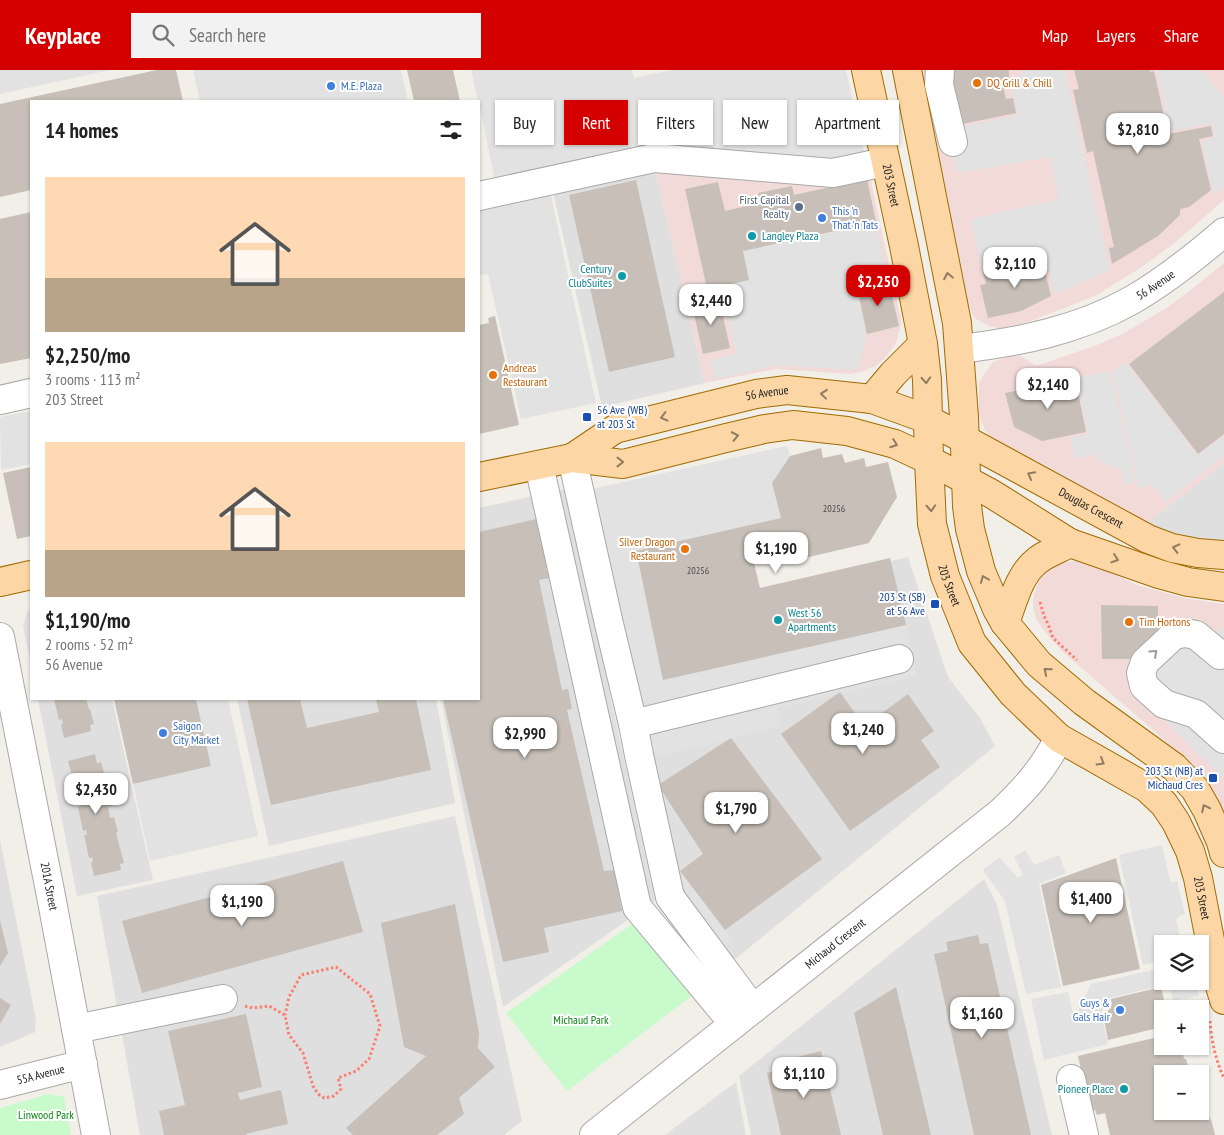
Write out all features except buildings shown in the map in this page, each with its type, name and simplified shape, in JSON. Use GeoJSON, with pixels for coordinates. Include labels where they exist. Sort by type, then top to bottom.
{"type":"FeatureCollection","features":[{"type":"Feature","properties":{"kind":"main road","name":"203 Street"},"geometry":{"type":"LineString","coordinates":[[866,70],[923,344],[927,380],[932,524],[945,576],[972,643],[1014,694],[1059,738],[1147,788],[1164,804],[1176,822],[1190,851],[1202,895],[1217,976],[1223,997]]}},
{"type":"Feature","properties":{"kind":"main road"},"geometry":{"type":"LineString","coordinates":[[907,70],[957,324],[960,348],[967,506],[970,529],[981,571],[1005,623],[1039,664],[1084,702],[1174,767],[1195,789],[1221,842],[1224,853]]}},
{"type":"Feature","properties":{"kind":"main road"},"geometry":{"type":"LineString","coordinates":[[872,399],[893,374],[923,344]]}},
{"type":"Feature","properties":{"kind":"main road","name":"56 Avenue"},"geometry":{"type":"LineString","coordinates":[[572,458],[615,429],[756,394],[787,390],[872,399],[928,420],[964,439]]}},
{"type":"Feature","properties":{"kind":"main road","name":"56 Avenue"},"geometry":{"type":"LineString","coordinates":[[480,477],[572,458],[623,464],[764,429],[793,425],[847,431],[895,444],[966,479]]}},
{"type":"Feature","properties":{"kind":"main road","name":"Douglas Crescent"},"geometry":{"type":"LineString","coordinates":[[964,439],[1148,539],[1172,548],[1224,555]]}},
{"type":"Feature","properties":{"kind":"main road"},"geometry":{"type":"LineString","coordinates":[[966,479],[1070,543],[1169,577],[1188,582],[1224,587]]}},
{"type":"Feature","properties":{"kind":"main road"},"geometry":{"type":"LineString","coordinates":[[1005,623],[1026,573],[1038,560],[1070,543]]}},
{"type":"Feature","properties":{"kind":"main road"},"geometry":{"type":"LineString","coordinates":[[0,582],[30,575]]}},
{"type":"Feature","properties":{"kind":"main road"},"geometry":{"type":"LineString","coordinates":[[1202,895],[1224,916]]}},
{"type":"Feature","properties":{"kind":"street"},"geometry":{"type":"LineString","coordinates":[[940,70],[939,85],[953,142]]}},
{"type":"Feature","properties":{"kind":"street"},"geometry":{"type":"LineString","coordinates":[[480,196],[654,158],[833,173],[885,162]]}},
{"type":"Feature","properties":{"kind":"street","name":"56 Avenue"},"geometry":{"type":"LineString","coordinates":[[960,348],[1015,341],[1036,336],[1082,322],[1116,308],[1132,300],[1170,275],[1224,232]]}},
{"type":"Feature","properties":{"kind":"street"},"geometry":{"type":"LineString","coordinates":[[0,400],[30,393]]}},
{"type":"Feature","properties":{"kind":"street"},"geometry":{"type":"LineString","coordinates":[[572,458],[633,724],[670,897],[743,1016]]}},
{"type":"Feature","properties":{"kind":"street"},"geometry":{"type":"LineString","coordinates":[[539,465],[637,908],[743,1016]]}},
{"type":"Feature","properties":{"kind":"street"},"geometry":{"type":"LineString","coordinates":[[1220,655],[1196,635],[1185,633],[1174,635],[1145,662],[1141,673],[1144,686],[1216,750],[1224,754]]}},
{"type":"Feature","properties":{"kind":"street","name":"201A Street"},"geometry":{"type":"LineString","coordinates":[[0,637],[96,1135]]}},
{"type":"Feature","properties":{"kind":"street"},"geometry":{"type":"LineString","coordinates":[[633,724],[899,659]]}},
{"type":"Feature","properties":{"kind":"street"},"geometry":{"type":"LineString","coordinates":[[1164,704],[1196,714],[1224,739]]}},
{"type":"Feature","properties":{"kind":"street","name":"Michaud Crescent"},"geometry":{"type":"LineString","coordinates":[[594,1135],[1000,814],[1047,761],[1059,738]]}},
{"type":"Feature","properties":{"kind":"street"},"geometry":{"type":"LineString","coordinates":[[76,1029],[223,999]]}},
{"type":"Feature","properties":{"kind":"street","name":"55A Avenue"},"geometry":{"type":"LineString","coordinates":[[0,1085],[83,1064]]}},
{"type":"Feature","properties":{"kind":"street"},"geometry":{"type":"LineString","coordinates":[[1071,1079],[1084,1135]]}},
{"type":"Feature","properties":{"kind":"path"},"geometry":{"type":"LineString","coordinates":[[1040,596],[1042,611],[1048,624]]}},
{"type":"Feature","properties":{"kind":"path"},"geometry":{"type":"LineString","coordinates":[[223,999],[253,1008],[269,1006],[285,1015],[289,1035],[303,1053],[313,1086],[318,1094],[324,1098],[334,1096],[341,1089],[338,1078],[356,1070],[369,1059],[380,1026],[370,994],[336,967],[301,975],[289,997],[285,1015]]}},
{"type":"Feature","properties":{"kind":"path"},"geometry":{"type":"LineString","coordinates":[[1223,997],[1210,1015],[1212,1039],[1224,1078]]}},
{"type":"Feature","properties":{"kind":"shaded area"},"geometry":{"type":"Polygon","coordinates":[[[0,70],[110,70],[0,94],[0,70]]]}},
{"type":"Feature","properties":{"kind":"shaded area","name":"M.E. Plaza"},"geometry":{"type":"Polygon","coordinates":[[[193,70],[401,70],[408,100],[200,100],[193,70]]]}},
{"type":"Feature","properties":{"kind":"shaded area"},"geometry":{"type":"Polygon","coordinates":[[[471,70],[632,70],[634,78],[671,70],[846,70],[853,100],[797,100],[797,145],[862,145],[864,152],[812,162],[495,182],[480,100],[478,100],[471,70]]]}},
{"type":"Feature","properties":{"kind":"shaded area"},"geometry":{"type":"Polygon","coordinates":[[[917,70],[1224,70],[1224,200],[1173,244],[1142,267],[1095,296],[1008,328],[1001,329],[989,326],[976,319],[972,314],[967,299],[917,70]]]}},
{"type":"Feature","properties":{"kind":"shaded area"},"geometry":{"type":"Polygon","coordinates":[[[1021,70],[1065,70],[1110,270],[1054,294],[1046,257],[982,269],[971,219],[1059,199],[1050,157],[958,173],[953,154],[943,131],[1018,115],[1011,77],[1022,76],[1021,70]]]}},
{"type":"Feature","properties":{"kind":"shaded area"},"geometry":{"type":"Polygon","coordinates":[[[1157,70],[1201,70],[1224,98],[1224,186],[1214,195],[1201,142],[1214,138],[1212,124],[1170,131],[1157,70]]]}},
{"type":"Feature","properties":{"kind":"shaded area"},"geometry":{"type":"Polygon","coordinates":[[[655,169],[705,383],[602,407],[553,192],[655,169]]]}},
{"type":"Feature","properties":{"kind":"shaded area","name":"Langley Plaza"},"geometry":{"type":"Polygon","coordinates":[[[655,169],[870,177],[901,320],[895,345],[885,358],[876,366],[862,372],[850,374],[776,369],[705,383],[655,169]]]}},
{"type":"Feature","properties":{"kind":"shaded area"},"geometry":{"type":"Polygon","coordinates":[[[550,192],[596,403],[521,419],[488,274],[480,275],[480,209],[550,192]]]}},
{"type":"Feature","properties":{"kind":"shaded area"},"geometry":{"type":"Polygon","coordinates":[[[876,222],[888,279],[857,288],[867,334],[858,370],[778,365],[715,379],[710,360],[736,354],[721,286],[743,251],[876,222]]]}},
{"type":"Feature","properties":{"kind":"shaded area"},"geometry":{"type":"Polygon","coordinates":[[[1224,263],[1224,463],[1146,524],[990,439],[979,416],[979,384],[993,362],[1013,355],[1021,356],[1036,365],[1097,345],[1122,334],[1165,309],[1224,263]]]}},
{"type":"Feature","properties":{"kind":"shaded area"},"geometry":{"type":"Polygon","coordinates":[[[1126,363],[1197,455],[1224,436],[1224,456],[1165,502],[1153,485],[1138,488],[1117,388],[1110,372],[1126,363]]]}},
{"type":"Feature","properties":{"kind":"shaded area"},"geometry":{"type":"Polygon","coordinates":[[[1107,371],[1114,388],[1135,482],[1125,484],[1122,470],[1097,460],[1095,454],[1075,459],[1071,438],[1088,434],[1076,378],[1107,371]]]}},
{"type":"Feature","properties":{"kind":"shaded area"},"geometry":{"type":"Polygon","coordinates":[[[30,411],[30,464],[1,470],[0,417],[30,411]]]}},
{"type":"Feature","properties":{"kind":"shaded area"},"geometry":{"type":"Polygon","coordinates":[[[787,446],[790,456],[772,483],[781,518],[636,552],[663,680],[906,625],[916,676],[778,708],[782,726],[651,758],[680,871],[733,940],[705,962],[661,904],[569,494],[787,446]]]}},
{"type":"Feature","properties":{"kind":"shaded area"},"geometry":{"type":"Polygon","coordinates":[[[1224,463],[1224,544],[1180,537],[1146,524],[1224,463]]]}},
{"type":"Feature","properties":{"kind":"shaded area"},"geometry":{"type":"Polygon","coordinates":[[[565,489],[655,901],[503,1007],[441,700],[480,700],[480,508],[565,489]]]}},
{"type":"Feature","properties":{"kind":"shaded area"},"geometry":{"type":"Polygon","coordinates":[[[908,557],[948,677],[980,718],[995,746],[716,975],[665,901],[604,630],[908,557]]]}},
{"type":"Feature","properties":{"kind":"shaded area"},"geometry":{"type":"Polygon","coordinates":[[[1074,561],[1096,566],[1137,585],[1184,598],[1224,604],[1224,816],[1199,774],[1183,755],[1062,651],[1036,619],[1033,607],[1034,594],[1038,583],[1044,574],[1054,566],[1074,561]]]}},
{"type":"Feature","properties":{"kind":"shaded area"},"geometry":{"type":"Polygon","coordinates":[[[30,609],[30,660],[23,626],[27,612],[30,609]]]}},
{"type":"Feature","properties":{"kind":"shaded area"},"geometry":{"type":"Polygon","coordinates":[[[1224,626],[1224,779],[1134,690],[1137,661],[1210,637],[1224,626]]]}},
{"type":"Feature","properties":{"kind":"shaded area"},"geometry":{"type":"Polygon","coordinates":[[[38,700],[112,700],[153,880],[77,896],[38,700]]]}},
{"type":"Feature","properties":{"kind":"shaded area"},"geometry":{"type":"Polygon","coordinates":[[[196,700],[228,700],[258,836],[150,861],[133,784],[211,766],[196,700]]]}},
{"type":"Feature","properties":{"kind":"shaded area"},"geometry":{"type":"Polygon","coordinates":[[[237,700],[436,700],[455,803],[269,846],[237,700]]]}},
{"type":"Feature","properties":{"kind":"shaded area"},"geometry":{"type":"Polygon","coordinates":[[[455,816],[522,1121],[504,1135],[140,1135],[97,896],[455,816]]]}},
{"type":"Feature","properties":{"kind":"shaded area"},"geometry":{"type":"Polygon","coordinates":[[[0,840],[36,1019],[35,1032],[0,1047],[0,840]]]}},
{"type":"Feature","properties":{"kind":"shaded area"},"geometry":{"type":"Polygon","coordinates":[[[1162,845],[1170,881],[1177,881],[1185,914],[1180,915],[1176,920],[1179,935],[1154,935],[1154,962],[1143,965],[1119,855],[1162,845]]]}},
{"type":"Feature","properties":{"kind":"shaded area"},"geometry":{"type":"Polygon","coordinates":[[[1025,850],[1034,865],[1059,855],[1066,873],[1039,884],[1061,987],[1026,994],[1005,901],[983,870],[999,857],[1018,878],[1023,875],[1014,857],[1025,850]]]}},
{"type":"Feature","properties":{"kind":"shaded area"},"geometry":{"type":"Polygon","coordinates":[[[984,879],[997,905],[1052,1135],[751,1135],[739,1076],[984,879]]]}},
{"type":"Feature","properties":{"kind":"shaded area"},"geometry":{"type":"Polygon","coordinates":[[[1154,970],[1154,987],[1110,998],[1101,1012],[1108,1044],[1044,1060],[1031,999],[1068,992],[1073,1013],[1077,1013],[1091,984],[1154,970]]]}},
{"type":"Feature","properties":{"kind":"shaded area"},"geometry":{"type":"Polygon","coordinates":[[[1170,990],[1197,990],[1199,996],[1173,1000],[1170,990]]]}},
{"type":"Feature","properties":{"kind":"shaded area"},"geometry":{"type":"Polygon","coordinates":[[[736,1082],[746,1135],[665,1135],[736,1082]]]}},
{"type":"Feature","properties":{"kind":"green space","name":"Michaud Park"},"geometry":{"type":"Polygon","coordinates":[[[655,908],[711,981],[567,1091],[506,1013],[655,908]]]}},
{"type":"Feature","properties":{"kind":"green space","name":"Linwood Park"},"geometry":{"type":"Polygon","coordinates":[[[48,1094],[64,1097],[71,1135],[0,1135],[0,1108],[48,1094]]]}},
{"type":"Feature","properties":{"kind":"place","name":"DQ Grill & Chill"},"geometry":{"type":"Point","coordinates":[977,83]}},
{"type":"Feature","properties":{"kind":"place","name":"M.E. Plaza"},"geometry":{"type":"Point","coordinates":[331,86]}},
{"type":"Feature","properties":{"kind":"place","name":"First Capital Realty"},"geometry":{"type":"Point","coordinates":[799,207]}},
{"type":"Feature","properties":{"kind":"place","name":"This 'n That 'n Tats"},"geometry":{"type":"Point","coordinates":[822,218]}},
{"type":"Feature","properties":{"kind":"place","name":"Langley Plaza"},"geometry":{"type":"Point","coordinates":[752,236]}},
{"type":"Feature","properties":{"kind":"place","name":"Century ClubSuites"},"geometry":{"type":"Point","coordinates":[622,276]}},
{"type":"Feature","properties":{"kind":"place","name":"Andreas Restaurant"},"geometry":{"type":"Point","coordinates":[493,375]}},
{"type":"Feature","properties":{"kind":"place","name":"56 Ave (WB) at 203 St"},"geometry":{"type":"Point","coordinates":[587,417]}},
{"type":"Feature","properties":{"kind":"place","name":"Silver Dragon Restaurant"},"geometry":{"type":"Point","coordinates":[685,549]}},
{"type":"Feature","properties":{"kind":"place","name":"203 St (SB) at 56 Ave"},"geometry":{"type":"Point","coordinates":[935,604]}},
{"type":"Feature","properties":{"kind":"place","name":"West 56 Apartments"},"geometry":{"type":"Point","coordinates":[778,620]}},
{"type":"Feature","properties":{"kind":"place","name":"Tim Hortons"},"geometry":{"type":"Point","coordinates":[1129,622]}},
{"type":"Feature","properties":{"kind":"place","name":"Saigon City Market"},"geometry":{"type":"Point","coordinates":[163,733]}},
{"type":"Feature","properties":{"kind":"place","name":"203 St (NB) at Michaud Cres"},"geometry":{"type":"Point","coordinates":[1213,778]}},
{"type":"Feature","properties":{"kind":"place","name":"Guys & Gals Hair"},"geometry":{"type":"Point","coordinates":[1120,1010]}},
{"type":"Feature","properties":{"kind":"place","name":"Pioneer Place"},"geometry":{"type":"Point","coordinates":[1124,1089]}}]}
